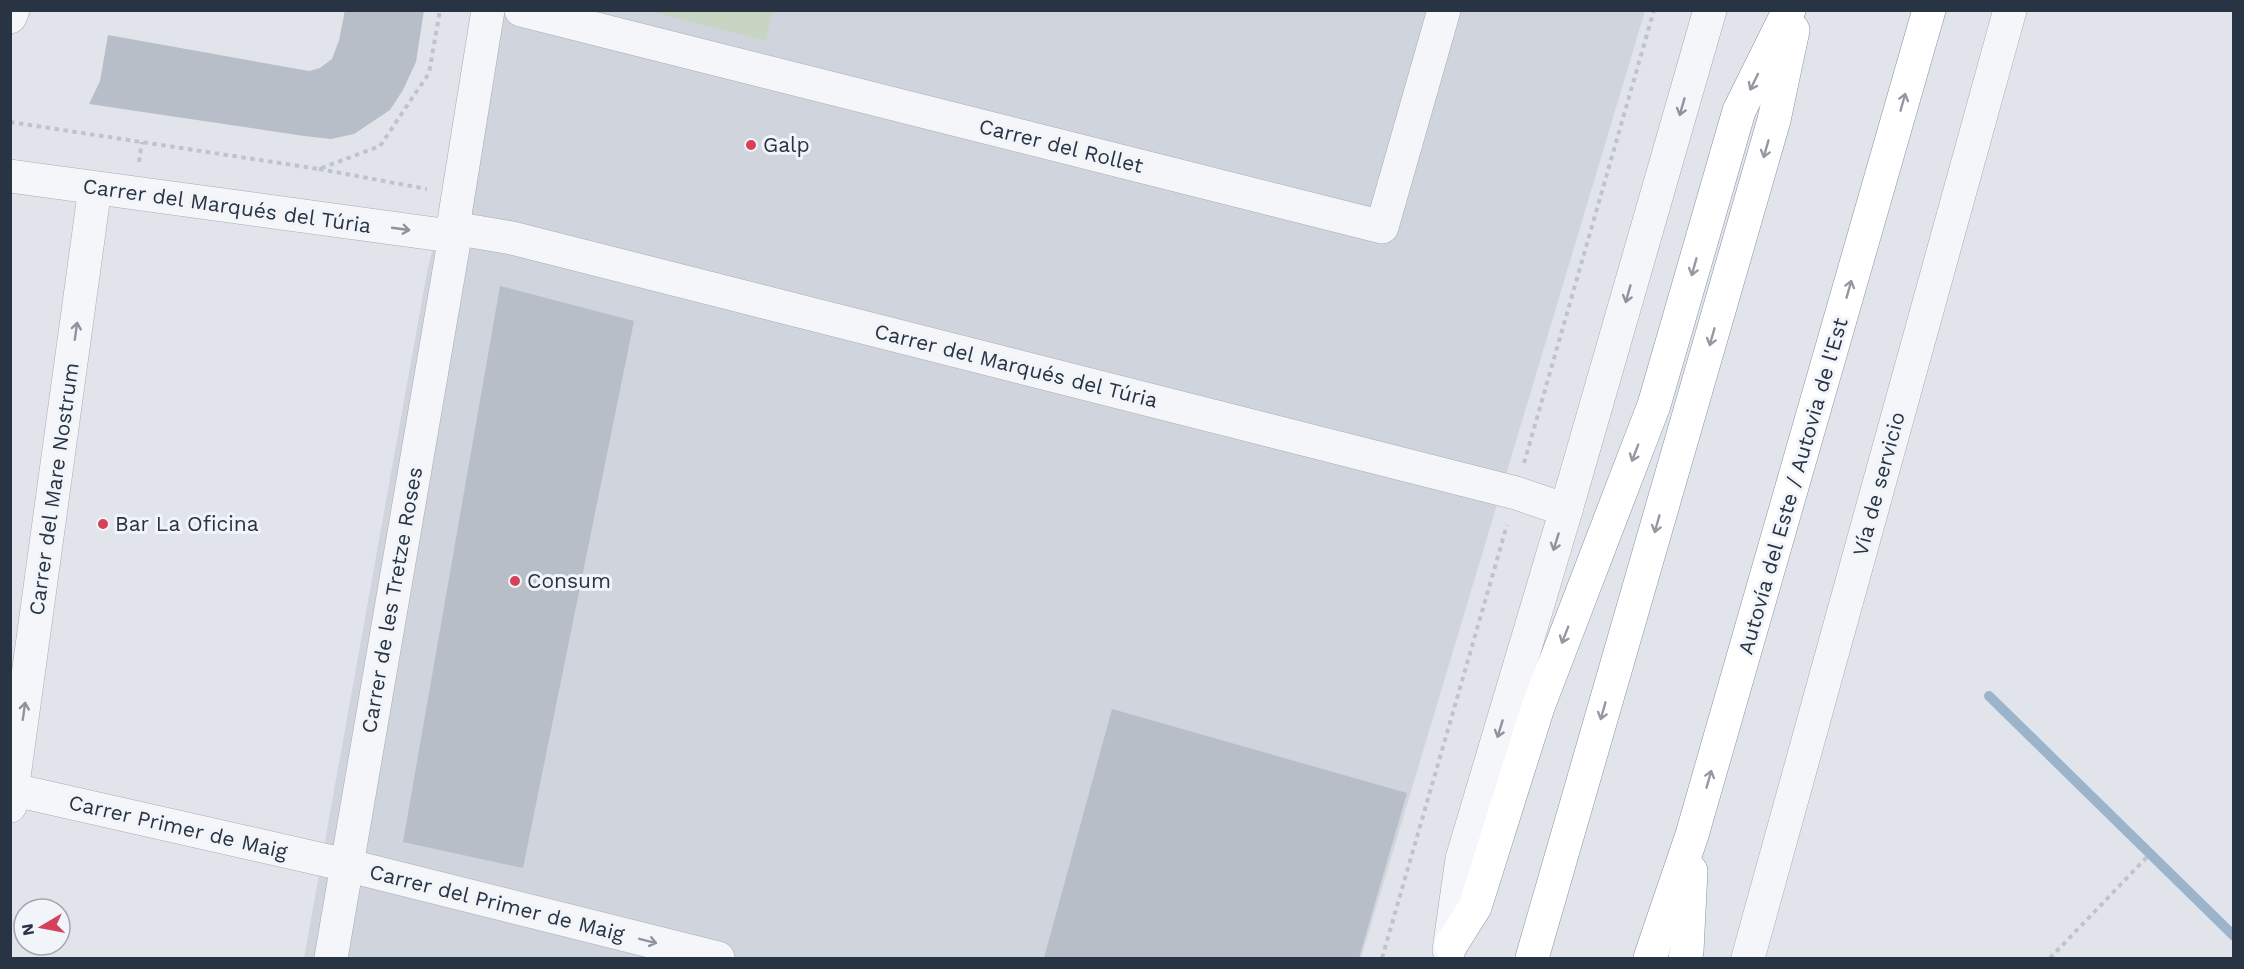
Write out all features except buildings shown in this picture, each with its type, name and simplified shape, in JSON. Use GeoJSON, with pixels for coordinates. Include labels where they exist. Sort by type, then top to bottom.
{"type":"FeatureCollection","features":[{"type":"Feature","properties":{"kind":"highway"},"geometry":{"type":"LineString","coordinates":[[1449,952],[1475,907],[1538,707],[1654,405],[1739,111],[1789,10]]}},
{"type":"Feature","properties":{"kind":"highway"},"geometry":{"type":"LineString","coordinates":[[1532,958],[1774,120],[1797,10]]}},
{"type":"Feature","properties":{"kind":"highway","name":"Autovía del Este / Autovia de l'Est"},"geometry":{"type":"LineString","coordinates":[[1650,958],[1692,836],[1929,10]]}},
{"type":"Feature","properties":{"kind":"highway"},"geometry":{"type":"LineString","coordinates":[[1685,958],[1692,836]]}},
{"type":"Feature","properties":{"kind":"street"},"geometry":{"type":"LineString","coordinates":[[10,17],[13,10]]}},
{"type":"Feature","properties":{"kind":"street","name":"Carrer de les Tretze Roses"},"geometry":{"type":"LineString","coordinates":[[331,958],[455,225],[488,10]]}},
{"type":"Feature","properties":{"kind":"street","name":"Carrer del Rollet"},"geometry":{"type":"LineString","coordinates":[[521,10],[1382,227],[1444,10]]}},
{"type":"Feature","properties":{"kind":"street"},"geometry":{"type":"LineString","coordinates":[[1449,952],[1462,859],[1566,510],[1710,10]]}},
{"type":"Feature","properties":{"kind":"street","name":"Vía de servicio"},"geometry":{"type":"LineString","coordinates":[[1748,958],[2010,10]]}},
{"type":"Feature","properties":{"kind":"street","name":"Carrer del Marqués del Túria"},"geometry":{"type":"LineString","coordinates":[[10,176],[95,188],[455,225],[1493,487],[1566,510]]}},
{"type":"Feature","properties":{"kind":"street","name":"Carrer del Mare Nostrum"},"geometry":{"type":"LineString","coordinates":[[12,795],[95,188]]}},
{"type":"Feature","properties":{"kind":"street","name":"Carrer Primer de Maig"},"geometry":{"type":"LineString","coordinates":[[12,795],[346,865]]}},
{"type":"Feature","properties":{"kind":"street","name":"Carrer del Primer de Maig"},"geometry":{"type":"LineString","coordinates":[[346,865],[718,958]]}},
{"type":"Feature","properties":{"kind":"path"},"geometry":{"type":"LineString","coordinates":[[319,169],[380,146],[429,73],[440,10]]}},
{"type":"Feature","properties":{"kind":"path"},"geometry":{"type":"LineString","coordinates":[[10,122],[319,169],[455,225]]}},
{"type":"Feature","properties":{"kind":"path"},"geometry":{"type":"LineString","coordinates":[[2050,958],[2147,857]]}},
{"type":"Feature","properties":{"kind":"shaded area"},"geometry":{"type":"Polygon","coordinates":[[[494,11],[1645,11],[1361,958],[304,958],[428,267],[494,11]]]}},
{"type":"Feature","properties":{"kind":"green space"},"geometry":{"type":"Polygon","coordinates":[[[649,11],[772,11],[766,41],[649,11]]]}},
{"type":"Feature","properties":{"kind":"waterway"},"geometry":{"type":"LineString","coordinates":[[1989,696],[2234,936]]}},
{"type":"Feature","properties":{"kind":"place","name":"Galp"},"geometry":{"type":"Point","coordinates":[751,145]}},
{"type":"Feature","properties":{"kind":"place","name":"Bar La Oficina"},"geometry":{"type":"Point","coordinates":[103,524]}},
{"type":"Feature","properties":{"kind":"place","name":"Consum"},"geometry":{"type":"Point","coordinates":[515,581]}}]}
